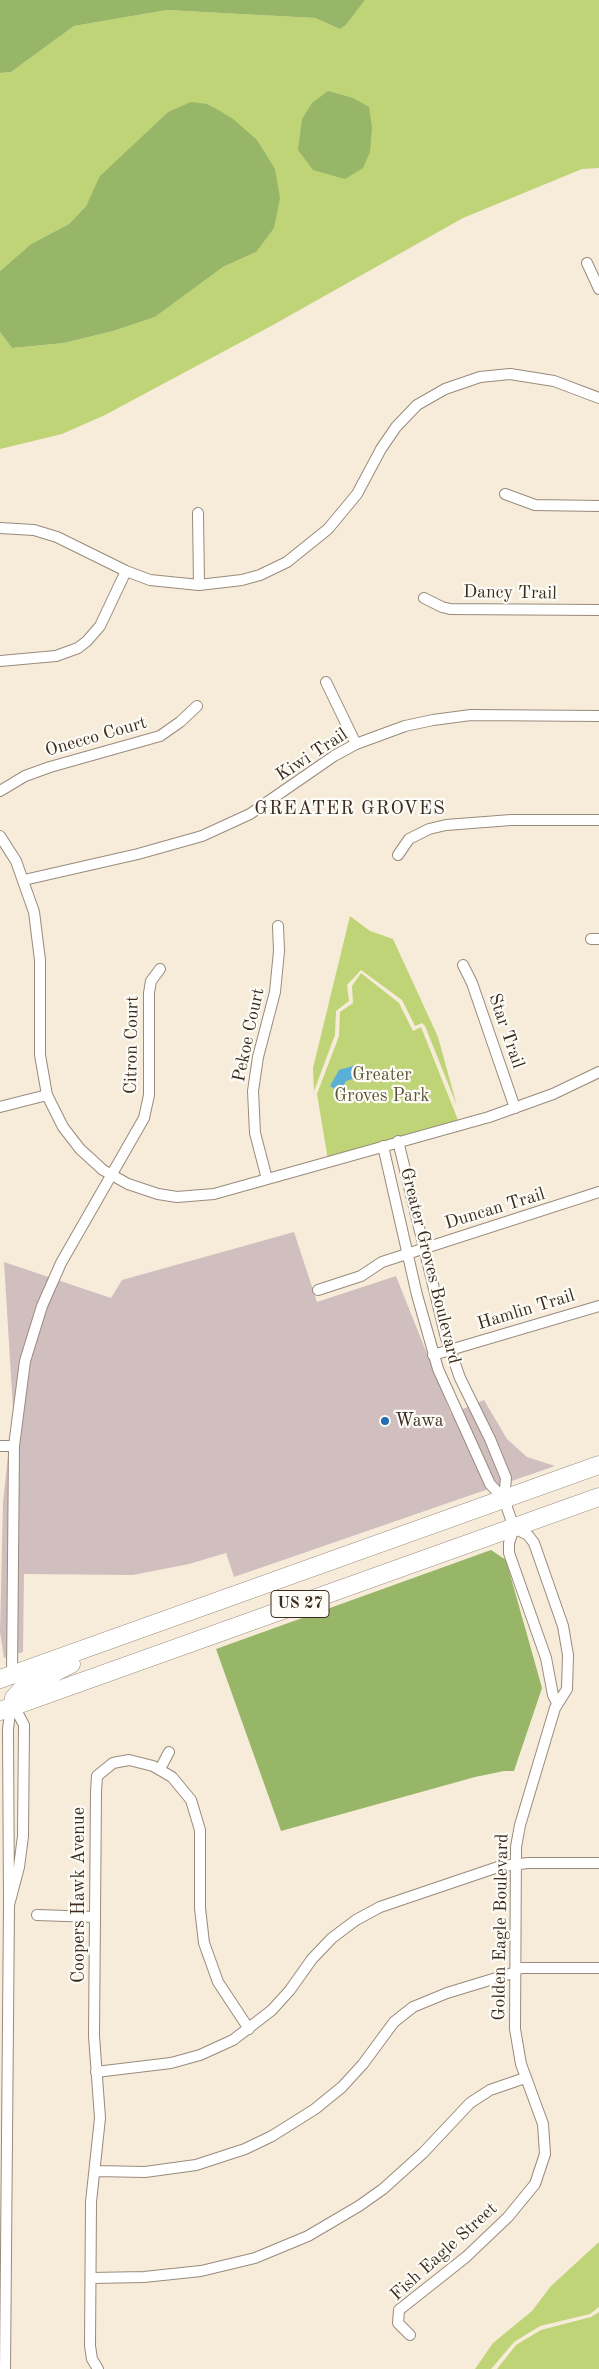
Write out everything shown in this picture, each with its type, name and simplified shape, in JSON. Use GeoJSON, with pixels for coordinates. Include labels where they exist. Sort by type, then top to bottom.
{"type":"FeatureCollection","features":[{"type":"Feature","properties":{"kind":"highway","name":"US 27"},"geometry":{"type":"LineString","coordinates":[[6,1677],[599,1466]]}},
{"type":"Feature","properties":{"kind":"highway","name":"US 27"},"geometry":{"type":"LineString","coordinates":[[7,1708],[599,1498]]}},
{"type":"Feature","properties":{"kind":"highway"},"geometry":{"type":"LineString","coordinates":[[7,1708],[16,1694],[26,1686],[74,1663],[204,1617],[211,1611],[216,1602]]}},
{"type":"Feature","properties":{"kind":"street"},"geometry":{"type":"LineString","coordinates":[[588,263],[599,289]]}},
{"type":"Feature","properties":{"kind":"street"},"geometry":{"type":"LineString","coordinates":[[0,528],[34,530],[57,537],[126,571],[150,580],[199,585],[224,583],[260,575],[287,562],[308,546],[333,523],[356,494],[381,449],[396,427],[417,405],[445,389],[480,377],[510,374],[554,382],[599,398]]}},
{"type":"Feature","properties":{"kind":"street"},"geometry":{"type":"LineString","coordinates":[[504,494],[534,505],[599,506]]}},
{"type":"Feature","properties":{"kind":"street"},"geometry":{"type":"LineString","coordinates":[[198,513],[199,585]]}},
{"type":"Feature","properties":{"kind":"street"},"geometry":{"type":"LineString","coordinates":[[0,661],[56,656],[78,648],[100,626],[126,571]]}},
{"type":"Feature","properties":{"kind":"street","name":"Dancy Trail"},"geometry":{"type":"LineString","coordinates":[[424,598],[450,609],[599,610]]}},
{"type":"Feature","properties":{"kind":"street"},"geometry":{"type":"LineString","coordinates":[[326,682],[356,744]]}},
{"type":"Feature","properties":{"kind":"street","name":"Onecco Court"},"geometry":{"type":"LineString","coordinates":[[0,792],[25,776],[50,767],[160,736],[180,722],[197,706]]}},
{"type":"Feature","properties":{"kind":"street","name":"Kiwi Trail"},"geometry":{"type":"LineString","coordinates":[[24,880],[146,852],[210,833],[256,810],[314,769],[356,744],[386,732],[434,720],[491,715],[599,716]]}},
{"type":"Feature","properties":{"kind":"street"},"geometry":{"type":"LineString","coordinates":[[398,855],[409,839],[429,829],[446,825],[511,820],[599,820]]}},
{"type":"Feature","properties":{"kind":"street"},"geometry":{"type":"LineString","coordinates":[[0,836],[16,861],[34,912],[38,937],[40,1055],[47,1095],[68,1135],[87,1157],[111,1175],[151,1192],[177,1197],[214,1194],[489,1118],[553,1094],[599,1072]]}},
{"type":"Feature","properties":{"kind":"street","name":"Pekoe Court"},"geometry":{"type":"LineString","coordinates":[[267,1179],[255,1133],[253,1091],[258,1057],[275,992],[279,952],[278,926]]}},
{"type":"Feature","properties":{"kind":"street","name":"Star Trail"},"geometry":{"type":"LineString","coordinates":[[464,965],[472,982],[515,1108]]}},
{"type":"Feature","properties":{"kind":"street","name":"Citron Court"},"geometry":{"type":"LineString","coordinates":[[6,1677],[14,1446],[25,1361],[42,1306],[61,1263],[140,1126],[146,1110],[149,1095],[149,993],[151,981],[160,969]]}},
{"type":"Feature","properties":{"kind":"street"},"geometry":{"type":"LineString","coordinates":[[0,1107],[47,1095]]}},
{"type":"Feature","properties":{"kind":"street","name":"Greater Groves Boulevard"},"geometry":{"type":"LineString","coordinates":[[398,1142],[449,1350],[506,1478],[504,1499]]}},
{"type":"Feature","properties":{"kind":"street","name":"Greater Groves Boulevard"},"geometry":{"type":"LineString","coordinates":[[383,1146],[407,1254],[434,1355],[446,1389],[490,1484],[504,1499],[514,1528]]}},
{"type":"Feature","properties":{"kind":"street","name":"Duncan Trail"},"geometry":{"type":"LineString","coordinates":[[318,1290],[361,1276],[382,1262],[599,1192]]}},
{"type":"Feature","properties":{"kind":"street","name":"Hamlin Trail"},"geometry":{"type":"LineString","coordinates":[[434,1355],[599,1306]]}},
{"type":"Feature","properties":{"kind":"street"},"geometry":{"type":"LineString","coordinates":[[0,1446],[14,1446]]}},
{"type":"Feature","properties":{"kind":"street"},"geometry":{"type":"LineString","coordinates":[[514,1528],[509,1543],[509,1553],[546,1658],[556,1703]]}},
{"type":"Feature","properties":{"kind":"street","name":"Golden Eagle Boulevard"},"geometry":{"type":"LineString","coordinates":[[514,1528],[528,1535],[534,1543],[566,1635],[568,1655],[567,1689],[556,1703],[520,1825],[516,1863],[515,2029],[525,2078],[538,2109]]}},
{"type":"Feature","properties":{"kind":"street"},"geometry":{"type":"LineString","coordinates":[[5,2369],[9,1905],[7,1708]]}},
{"type":"Feature","properties":{"kind":"street"},"geometry":{"type":"LineString","coordinates":[[7,1708],[24,1725],[21,1856],[9,1905]]}},
{"type":"Feature","properties":{"kind":"street"},"geometry":{"type":"LineString","coordinates":[[160,1769],[169,1752]]}},
{"type":"Feature","properties":{"kind":"street","name":"Coopers Hawk Avenue"},"geometry":{"type":"LineString","coordinates":[[98,2369],[92,2359],[90,2346],[91,2202],[100,2118],[94,2036],[97,1776],[106,1766],[123,1760],[140,1761],[160,1769],[182,1788],[197,1815],[200,1839],[200,1918],[204,1943],[218,1982],[249,2029]]}},
{"type":"Feature","properties":{"kind":"street"},"geometry":{"type":"LineString","coordinates":[[7,1781],[24,1781]]}},
{"type":"Feature","properties":{"kind":"street"},"geometry":{"type":"LineString","coordinates":[[96,2072],[149,2067],[191,2058],[225,2044],[249,2029],[284,1997],[325,1945],[356,1920],[388,1904],[482,1871],[516,1863],[599,1863]]}},
{"type":"Feature","properties":{"kind":"street"},"geometry":{"type":"LineString","coordinates":[[37,1915],[95,1917]]}},
{"type":"Feature","properties":{"kind":"street"},"geometry":{"type":"LineString","coordinates":[[95,2171],[145,2172],[196,2165],[245,2149],[301,2119],[342,2087],[363,2064],[394,2022],[413,2006],[447,1992],[516,1970],[599,1968]]}},
{"type":"Feature","properties":{"kind":"street"},"geometry":{"type":"LineString","coordinates":[[91,2278],[159,2276],[201,2271],[255,2258],[308,2236],[343,2216],[383,2189],[422,2154],[470,2103],[490,2090],[525,2078]]}},
{"type":"Feature","properties":{"kind":"street","name":"Fish Eagle Street"},"geometry":{"type":"LineString","coordinates":[[410,2335],[398,2323],[397,2316],[403,2305],[447,2273],[484,2241],[508,2217],[535,2184],[543,2165],[545,2145],[538,2109]]}},
{"type":"Feature","properties":{"kind":"shaded area"},"geometry":{"type":"Polygon","coordinates":[[[294,1232],[317,1302],[396,1276],[451,1414],[484,1400],[507,1439],[527,1457],[555,1466],[234,1577],[226,1553],[189,1564],[133,1575],[24,1574],[23,1652],[4,1658],[0,1632],[3,1502],[13,1409],[4,1262],[111,1298],[122,1280],[294,1232]]]}},
{"type":"Feature","properties":{"kind":"green space"},"geometry":{"type":"Polygon","coordinates":[[[0,0],[365,0],[346,25],[340,29],[315,18],[167,10],[74,26],[11,72],[0,73],[0,0]]]}},
{"type":"Feature","properties":{"kind":"green space"},"geometry":{"type":"Polygon","coordinates":[[[365,0],[599,0],[599,168],[582,169],[463,218],[273,325],[105,415],[62,434],[0,449],[0,332],[12,348],[64,343],[113,331],[155,317],[223,267],[256,252],[232,118],[207,104],[168,112],[101,176],[86,206],[69,224],[31,244],[0,271],[0,73],[11,72],[74,26],[167,10],[315,18],[340,29],[346,25],[365,0]]]}},
{"type":"Feature","properties":{"kind":"green space"},"geometry":{"type":"Polygon","coordinates":[[[328,91],[353,98],[369,107],[372,127],[370,152],[363,168],[345,179],[313,170],[298,150],[302,119],[312,103],[328,91]]]}},
{"type":"Feature","properties":{"kind":"green space"},"geometry":{"type":"Polygon","coordinates":[[[191,102],[207,104],[215,108],[232,118],[257,140],[275,169],[280,198],[274,228],[256,252],[223,267],[155,317],[113,331],[64,343],[12,348],[0,332],[0,271],[31,244],[69,224],[86,206],[100,176],[168,112],[191,102]]]}},
{"type":"Feature","properties":{"kind":"green space"},"geometry":{"type":"Polygon","coordinates":[[[350,916],[370,931],[393,939],[438,1037],[457,1106],[425,1026],[422,1023],[415,1026],[402,1000],[361,970],[347,985],[349,1001],[336,1011],[335,1035],[314,1091],[313,1068],[350,916]]]}},
{"type":"Feature","properties":{"kind":"green space","name":"Greater Groves Park"},"geometry":{"type":"Polygon","coordinates":[[[361,973],[399,1003],[413,1031],[421,1027],[460,1125],[328,1160],[317,1094],[339,1036],[340,1012],[353,1003],[352,986],[361,973]]]}},
{"type":"Feature","properties":{"kind":"green space"},"geometry":{"type":"Polygon","coordinates":[[[491,1550],[506,1560],[542,1688],[514,1771],[504,1771],[475,1777],[281,1831],[216,1649],[491,1550]]]}},
{"type":"Feature","properties":{"kind":"green space"},"geometry":{"type":"Polygon","coordinates":[[[599,2242],[599,2307],[590,2314],[540,2326],[514,2342],[491,2369],[475,2369],[493,2343],[532,2311],[551,2286],[599,2242]]]}},
{"type":"Feature","properties":{"kind":"green space"},"geometry":{"type":"Polygon","coordinates":[[[599,2312],[599,2369],[497,2369],[516,2345],[541,2330],[591,2317],[599,2312]]]}},
{"type":"Feature","properties":{"kind":"water"},"geometry":{"type":"Polygon","coordinates":[[[353,1066],[356,1078],[346,1081],[340,1092],[330,1086],[339,1070],[353,1066]]]}},
{"type":"Feature","properties":{"kind":"place","name":"Wawa"},"geometry":{"type":"Point","coordinates":[385,1421]}},
{"type":"Feature","properties":{"kind":"district","name":"GREATER GROVES"},"geometry":{"type":"Point","coordinates":[350,809]}}]}
